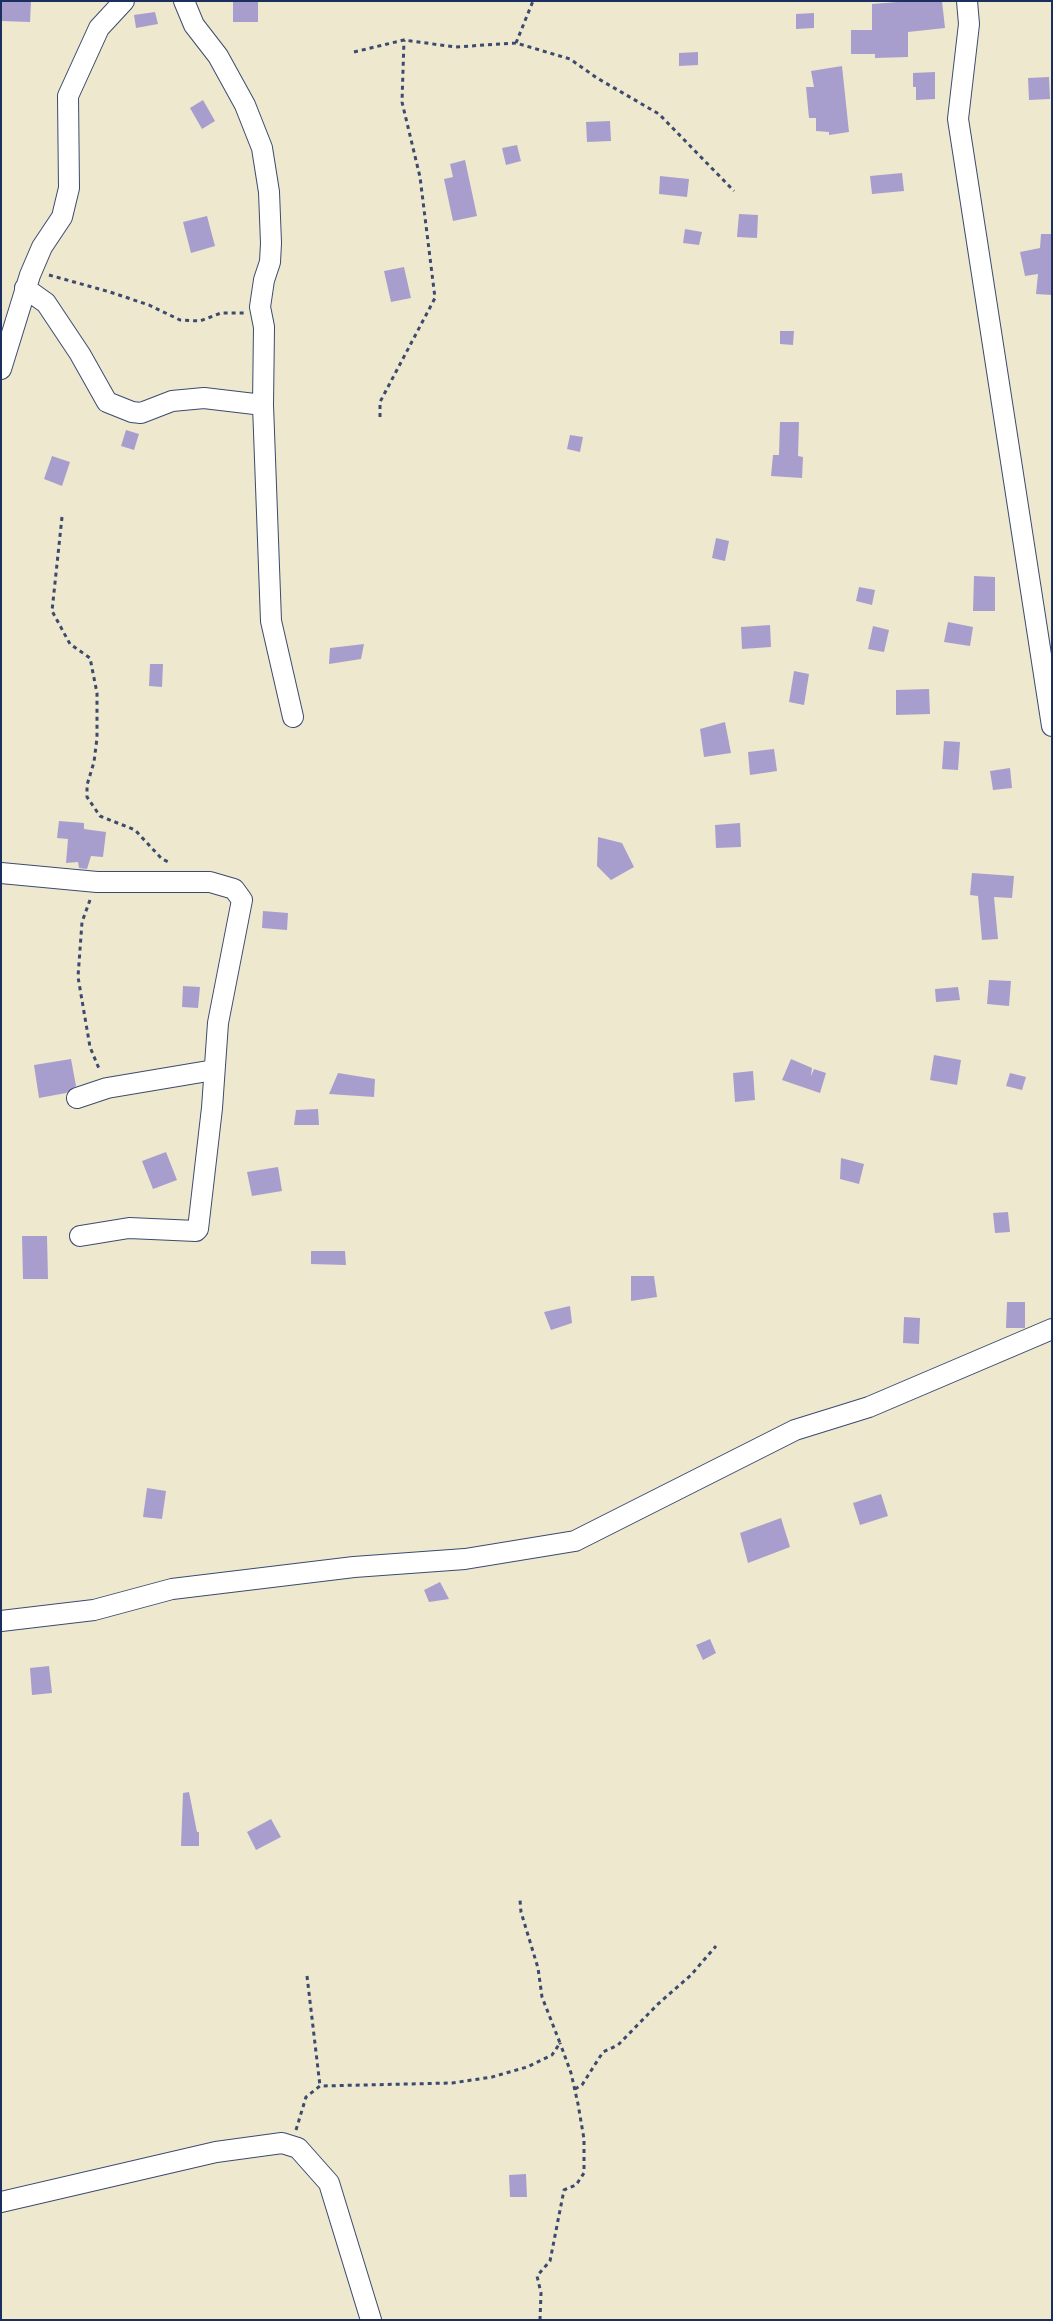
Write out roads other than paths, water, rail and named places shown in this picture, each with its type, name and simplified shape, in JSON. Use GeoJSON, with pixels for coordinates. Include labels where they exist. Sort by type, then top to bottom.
{"type":"FeatureCollection","features":[{"type":"Feature","properties":{"kind":"street"},"geometry":{"type":"LineString","coordinates":[[1,369],[28,281],[42,247],[62,217],[69,188],[68,96],[98,28],[124,1]]}},
{"type":"Feature","properties":{"kind":"street"},"geometry":{"type":"LineString","coordinates":[[184,1],[194,26],[218,56],[245,105],[262,148],[268,192],[271,243],[270,262],[264,280],[260,307],[264,327],[263,405],[271,621],[293,717]]}},
{"type":"Feature","properties":{"kind":"street"},"geometry":{"type":"LineString","coordinates":[[967,1],[969,24],[958,118],[1052,726]]}},
{"type":"Feature","properties":{"kind":"street"},"geometry":{"type":"LineString","coordinates":[[28,281],[46,303],[80,354],[107,402],[124,410],[141,413],[172,401],[204,398],[263,405]]}},
{"type":"Feature","properties":{"kind":"street"},"geometry":{"type":"LineString","coordinates":[[1,873],[97,882],[210,882],[234,889],[242,900],[218,1023],[198,1229],[196,1231],[129,1228],[80,1236]]}},
{"type":"Feature","properties":{"kind":"street"},"geometry":{"type":"LineString","coordinates":[[77,1098],[107,1088],[214,1070]]}},
{"type":"Feature","properties":{"kind":"street"},"geometry":{"type":"LineString","coordinates":[[1,1621],[94,1610],[172,1589],[354,1567],[465,1560],[575,1541],[795,1430],[869,1407],[1052,1328]]}},
{"type":"Feature","properties":{"kind":"street"},"geometry":{"type":"LineString","coordinates":[[1,2202],[216,2152],[282,2143],[298,2148],[329,2183],[372,2320]]}}]}
